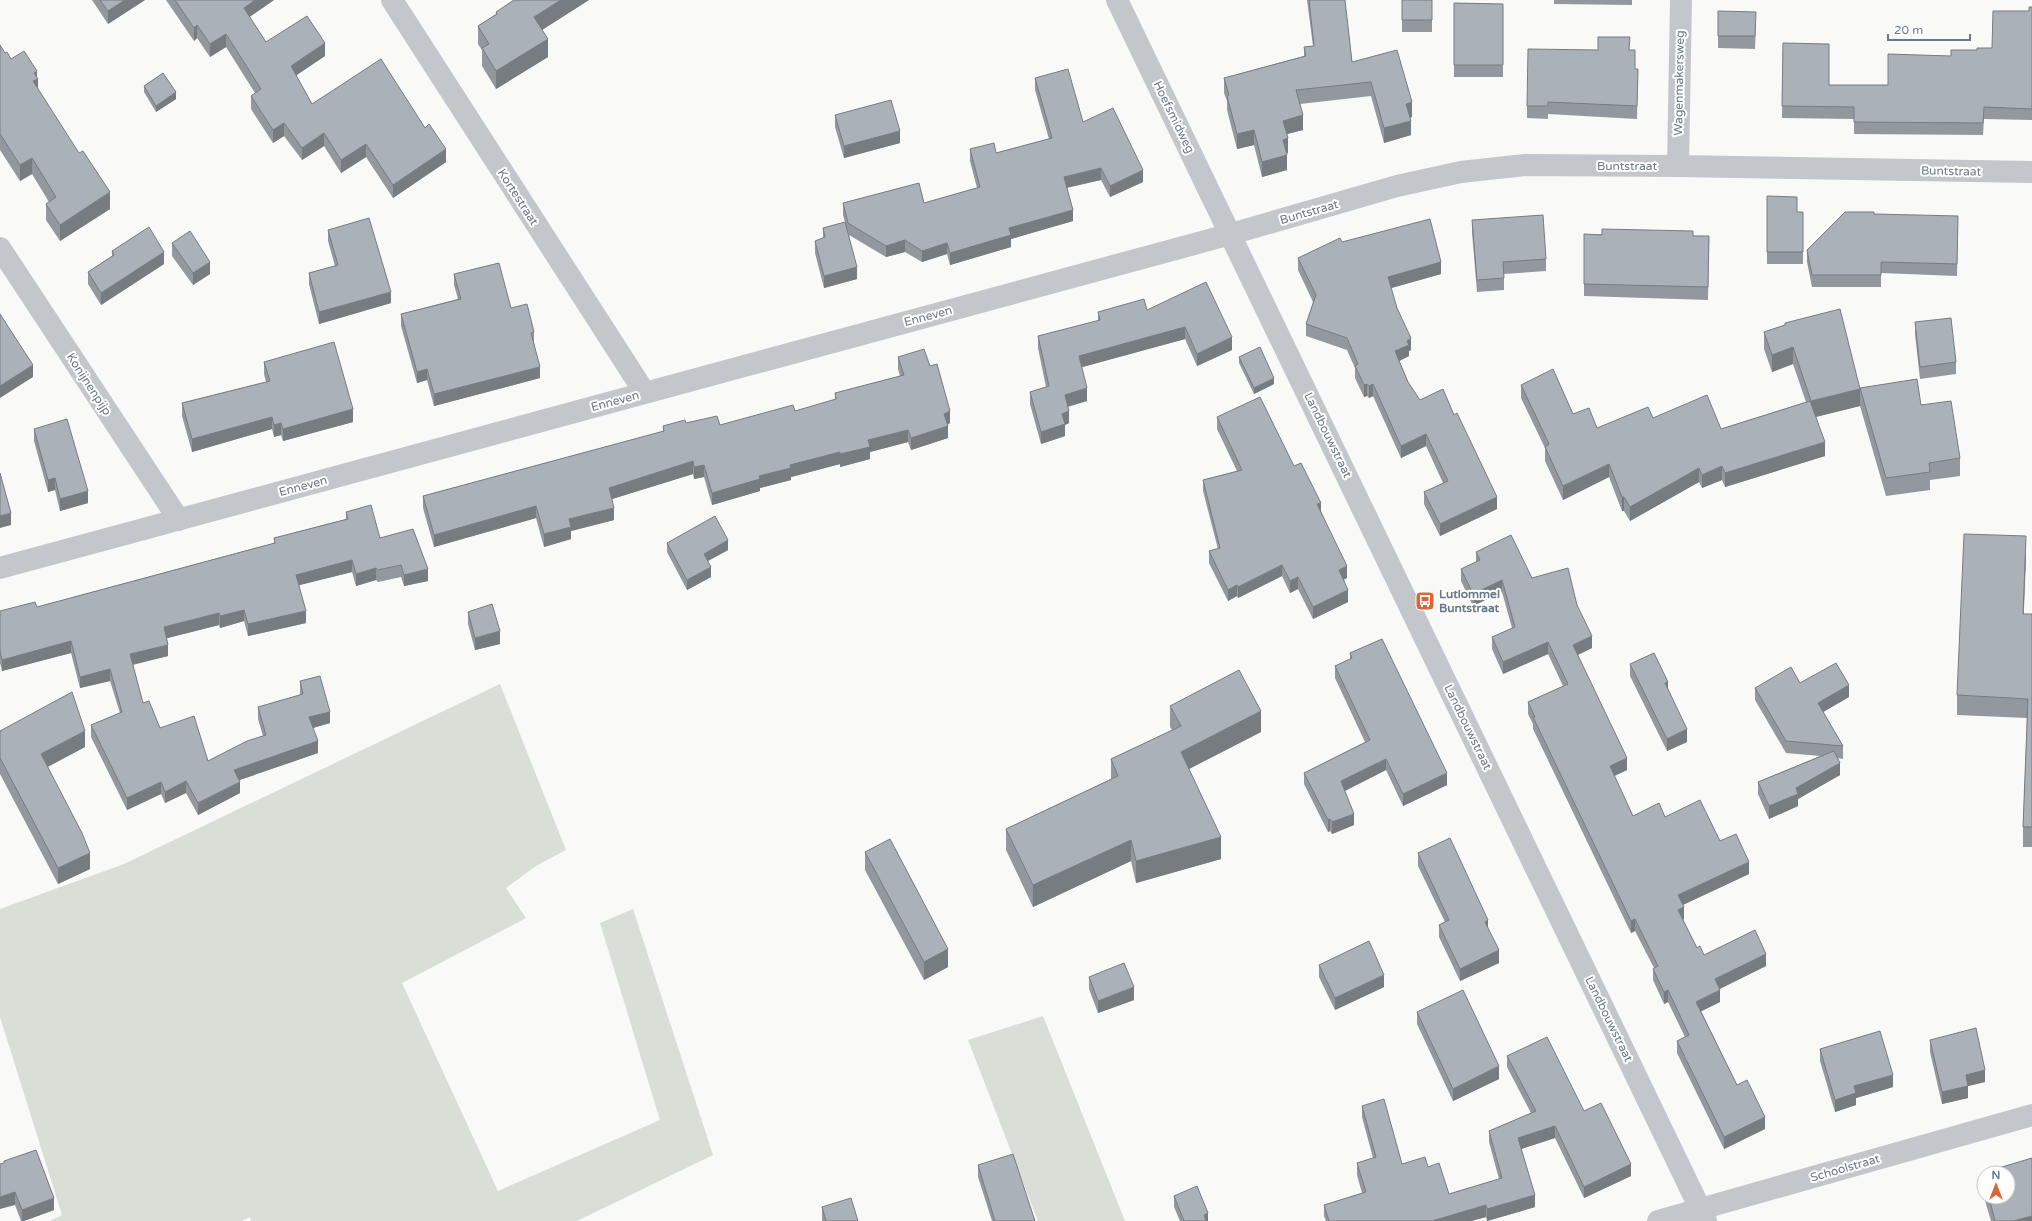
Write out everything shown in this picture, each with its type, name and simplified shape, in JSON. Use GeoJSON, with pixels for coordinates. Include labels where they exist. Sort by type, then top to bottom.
{"type":"FeatureCollection","features":[{"type":"Feature","properties":{"kind":"street","name":"Kortestraat"},"geometry":{"type":"LineString","coordinates":[[392,0],[645,393]]}},
{"type":"Feature","properties":{"kind":"street","name":"Hoefsmidweg"},"geometry":{"type":"LineString","coordinates":[[1117,0],[1231,234]]}},
{"type":"Feature","properties":{"kind":"street","name":"Wagenmakersweg"},"geometry":{"type":"LineString","coordinates":[[1678,166],[1681,0]]}},
{"type":"Feature","properties":{"kind":"street","name":"Buntstraat"},"geometry":{"type":"LineString","coordinates":[[1231,234],[1398,186],[1461,172],[1525,166],[1678,166],[2032,172]]}},
{"type":"Feature","properties":{"kind":"street","name":"Enneven"},"geometry":{"type":"LineString","coordinates":[[0,568],[1231,234]]}},
{"type":"Feature","properties":{"kind":"street","name":"Landbouwstraat"},"geometry":{"type":"LineString","coordinates":[[1231,234],[1703,1215]]}},
{"type":"Feature","properties":{"kind":"street","name":"Konijnenpijp"},"geometry":{"type":"LineString","coordinates":[[0,248],[179,520]]}},
{"type":"Feature","properties":{"kind":"street","name":"Schoolstraat"},"geometry":{"type":"LineString","coordinates":[[1658,1221],[1703,1215],[2032,1115]]}},
{"type":"Feature","properties":{"kind":"shaded area"},"geometry":{"type":"Polygon","coordinates":[[[500,684],[566,850],[536,866],[506,888],[526,918],[402,983],[498,1191],[660,1120],[600,923],[633,909],[713,1155],[577,1221],[251,1221],[250,1217],[242,1221],[50,1221],[62,1215],[0,1017],[0,909],[124,864],[500,684]]]}},
{"type":"Feature","properties":{"kind":"shaded area"},"geometry":{"type":"Polygon","coordinates":[[[1043,1016],[1125,1221],[1038,1221],[968,1040],[1043,1016]]]}},
{"type":"Feature","properties":{"kind":"building"},"geometry":{"type":"Polygon","coordinates":[[[100,0],[125,0],[108,11],[100,0]]]}},
{"type":"Feature","properties":{"kind":"building"},"geometry":{"type":"Polygon","coordinates":[[[175,0],[255,0],[244,8],[266,42],[307,16],[325,43],[291,66],[312,104],[381,59],[425,128],[429,124],[446,149],[393,185],[366,144],[341,160],[324,133],[302,148],[284,123],[273,130],[251,96],[261,89],[226,34],[210,44],[197,25],[194,28],[175,0]]]}},
{"type":"Feature","properties":{"kind":"building"},"geometry":{"type":"Polygon","coordinates":[[[514,0],[561,0],[534,17],[548,39],[496,71],[482,48],[489,44],[478,26],[497,14],[496,12],[514,0]]]}},
{"type":"Feature","properties":{"kind":"building"},"geometry":{"type":"Polygon","coordinates":[[[1309,0],[1345,0],[1352,62],[1397,50],[1412,102],[1406,104],[1411,121],[1384,128],[1371,82],[1296,90],[1303,115],[1283,121],[1288,138],[1283,140],[1287,155],[1262,162],[1254,130],[1237,134],[1224,78],[1306,56],[1304,47],[1314,46],[1309,0]]]}},
{"type":"Feature","properties":{"kind":"building"},"geometry":{"type":"Polygon","coordinates":[[[1402,0],[1432,0],[1432,20],[1402,20],[1402,0]]]}},
{"type":"Feature","properties":{"kind":"building"},"geometry":{"type":"Polygon","coordinates":[[[1454,3],[1503,4],[1503,65],[1454,65],[1454,3]]]}},
{"type":"Feature","properties":{"kind":"building"},"geometry":{"type":"Polygon","coordinates":[[[2029,7],[2032,7],[2032,109],[1984,107],[1983,123],[1854,122],[1854,107],[1782,106],[1783,43],[1829,44],[1829,85],[1888,85],[1888,54],[1951,56],[1951,50],[1977,50],[1977,48],[1992,48],[1993,11],[2029,11],[2029,7]]]}},
{"type":"Feature","properties":{"kind":"building"},"geometry":{"type":"Polygon","coordinates":[[[1718,11],[1756,12],[1755,36],[1718,36],[1718,11]]]}},
{"type":"Feature","properties":{"kind":"building"},"geometry":{"type":"Polygon","coordinates":[[[1598,37],[1630,37],[1629,50],[1635,50],[1635,69],[1638,69],[1637,106],[1548,102],[1548,106],[1527,106],[1528,49],[1598,50],[1598,37]]]}},
{"type":"Feature","properties":{"kind":"building"},"geometry":{"type":"Polygon","coordinates":[[[0,45],[11,59],[24,51],[37,71],[34,73],[38,79],[33,81],[79,153],[83,151],[110,192],[60,225],[46,204],[56,197],[32,158],[20,165],[0,134],[0,45]]]}},
{"type":"Feature","properties":{"kind":"building"},"geometry":{"type":"Polygon","coordinates":[[[1068,69],[1083,122],[1113,108],[1143,170],[1110,186],[1101,168],[1064,177],[1073,210],[1009,228],[1011,235],[950,253],[947,243],[922,251],[905,240],[886,246],[848,223],[843,203],[919,183],[924,203],[980,187],[970,149],[994,143],[996,153],[1052,138],[1035,78],[1068,69]]]}},
{"type":"Feature","properties":{"kind":"building"},"geometry":{"type":"Polygon","coordinates":[[[163,73],[176,92],[156,106],[144,86],[163,73]]]}},
{"type":"Feature","properties":{"kind":"building"},"geometry":{"type":"Polygon","coordinates":[[[891,100],[900,131],[844,146],[835,115],[891,100]]]}},
{"type":"Feature","properties":{"kind":"building"},"geometry":{"type":"Polygon","coordinates":[[[1767,196],[1797,197],[1797,212],[1803,212],[1803,252],[1767,252],[1767,196]]]}},
{"type":"Feature","properties":{"kind":"building"},"geometry":{"type":"Polygon","coordinates":[[[1845,212],[1958,216],[1957,264],[1881,262],[1881,275],[1812,275],[1807,250],[1845,212]]]}},
{"type":"Feature","properties":{"kind":"building"},"geometry":{"type":"Polygon","coordinates":[[[1543,215],[1546,259],[1503,262],[1504,278],[1477,280],[1472,220],[1543,215]]]}},
{"type":"Feature","properties":{"kind":"building"},"geometry":{"type":"Polygon","coordinates":[[[369,218],[391,292],[319,312],[309,273],[338,265],[328,230],[369,218]]]}},
{"type":"Feature","properties":{"kind":"building"},"geometry":{"type":"Polygon","coordinates":[[[1430,219],[1441,262],[1388,277],[1397,308],[1411,338],[1407,341],[1409,345],[1395,351],[1408,382],[1420,400],[1443,389],[1454,415],[1457,413],[1497,497],[1440,524],[1424,492],[1448,481],[1426,434],[1401,446],[1373,384],[1369,386],[1367,384],[1364,385],[1355,366],[1358,364],[1347,338],[1306,324],[1316,295],[1298,258],[1340,238],[1342,242],[1430,219]]]}},
{"type":"Feature","properties":{"kind":"building"},"geometry":{"type":"Polygon","coordinates":[[[845,222],[857,267],[824,276],[815,241],[825,237],[823,228],[845,222]]]}},
{"type":"Feature","properties":{"kind":"building"},"geometry":{"type":"Polygon","coordinates":[[[149,227],[164,252],[101,293],[88,272],[114,255],[112,251],[149,227]]]}},
{"type":"Feature","properties":{"kind":"building"},"geometry":{"type":"Polygon","coordinates":[[[1602,229],[1693,231],[1693,236],[1709,236],[1708,287],[1584,284],[1584,234],[1602,235],[1602,229]]]}},
{"type":"Feature","properties":{"kind":"building"},"geometry":{"type":"Polygon","coordinates":[[[190,231],[210,262],[193,273],[172,243],[190,231]]]}},
{"type":"Feature","properties":{"kind":"building"},"geometry":{"type":"Polygon","coordinates":[[[499,263],[511,308],[527,304],[534,332],[531,333],[540,367],[434,394],[427,369],[417,372],[401,314],[461,299],[454,274],[499,263]]]}},
{"type":"Feature","properties":{"kind":"building"},"geometry":{"type":"Polygon","coordinates":[[[1206,282],[1232,337],[1197,354],[1185,327],[1079,356],[1087,388],[1065,395],[1069,411],[1062,414],[1065,424],[1041,432],[1030,392],[1049,386],[1038,336],[1100,320],[1098,312],[1144,299],[1147,310],[1206,282]]]}},
{"type":"Feature","properties":{"kind":"building"},"geometry":{"type":"Polygon","coordinates":[[[1840,309],[1860,389],[1811,401],[1793,347],[1772,355],[1764,332],[1785,325],[1785,323],[1840,309]]]}},
{"type":"Feature","properties":{"kind":"building"},"geometry":{"type":"Polygon","coordinates":[[[0,314],[33,365],[0,386],[0,314]]]}},
{"type":"Feature","properties":{"kind":"building"},"geometry":{"type":"Polygon","coordinates":[[[1951,318],[1956,362],[1920,367],[1915,322],[1951,318]]]}},
{"type":"Feature","properties":{"kind":"building"},"geometry":{"type":"Polygon","coordinates":[[[334,342],[353,409],[283,429],[281,423],[274,425],[272,417],[192,439],[182,403],[270,381],[264,362],[334,342]]]}},
{"type":"Feature","properties":{"kind":"building"},"geometry":{"type":"Polygon","coordinates":[[[1260,347],[1274,378],[1254,388],[1239,357],[1260,347]]]}},
{"type":"Feature","properties":{"kind":"building"},"geometry":{"type":"Polygon","coordinates":[[[924,349],[930,366],[937,364],[950,411],[944,414],[948,426],[911,438],[908,430],[868,440],[870,447],[840,454],[840,452],[790,465],[791,468],[759,476],[760,479],[712,493],[704,465],[694,467],[693,461],[609,488],[614,508],[569,519],[571,527],[544,534],[536,506],[434,535],[423,496],[664,431],[663,426],[685,420],[686,423],[717,416],[720,425],[793,405],[795,411],[836,399],[835,393],[904,375],[898,357],[924,349]]]}},
{"type":"Feature","properties":{"kind":"building"},"geometry":{"type":"Polygon","coordinates":[[[1553,369],[1573,414],[1589,408],[1597,428],[1648,407],[1653,418],[1707,395],[1721,429],[1810,401],[1825,442],[1725,473],[1722,466],[1702,475],[1699,468],[1630,507],[1624,497],[1622,497],[1609,464],[1563,486],[1545,447],[1549,444],[1521,385],[1553,369]]]}},
{"type":"Feature","properties":{"kind":"building"},"geometry":{"type":"Polygon","coordinates":[[[1917,379],[1921,405],[1951,401],[1960,458],[1929,463],[1930,472],[1886,478],[1860,388],[1917,379]]]}},
{"type":"Feature","properties":{"kind":"building"},"geometry":{"type":"Polygon","coordinates":[[[1260,397],[1294,466],[1301,463],[1321,503],[1317,504],[1347,566],[1339,570],[1348,590],[1313,607],[1298,577],[1290,581],[1282,565],[1238,587],[1237,585],[1228,590],[1209,551],[1220,548],[1203,480],[1242,470],[1217,417],[1260,397]]]}},
{"type":"Feature","properties":{"kind":"building"},"geometry":{"type":"Polygon","coordinates":[[[67,419],[88,491],[60,499],[55,478],[48,480],[34,429],[67,419]]]}},
{"type":"Feature","properties":{"kind":"building"},"geometry":{"type":"Polygon","coordinates":[[[0,473],[11,513],[0,516],[0,473]]]}},
{"type":"Feature","properties":{"kind":"building"},"geometry":{"type":"Polygon","coordinates":[[[371,505],[380,538],[413,529],[428,569],[404,575],[401,565],[378,570],[376,568],[356,574],[352,560],[296,575],[306,611],[248,624],[244,610],[220,616],[219,613],[164,627],[168,645],[130,654],[143,703],[149,701],[160,728],[194,716],[208,761],[247,741],[266,735],[258,707],[303,694],[300,681],[320,676],[330,712],[309,717],[318,741],[234,770],[240,782],[198,803],[186,781],[165,792],[161,782],[127,798],[91,725],[122,712],[110,669],[80,677],[71,641],[2,660],[0,651],[0,611],[35,602],[37,607],[275,543],[274,538],[348,519],[346,512],[371,505]]]}},
{"type":"Feature","properties":{"kind":"building"},"geometry":{"type":"Polygon","coordinates":[[[715,516],[728,540],[704,554],[711,567],[687,580],[667,543],[715,516]]]}},
{"type":"Feature","properties":{"kind":"building"},"geometry":{"type":"Polygon","coordinates":[[[1964,534],[2026,536],[2023,614],[2032,614],[2032,827],[2023,827],[2028,699],[1957,695],[1964,534]]]}},
{"type":"Feature","properties":{"kind":"building"},"geometry":{"type":"Polygon","coordinates":[[[1511,535],[1532,578],[1568,568],[1577,605],[1592,636],[1573,645],[1627,758],[1610,766],[1633,816],[1659,803],[1665,817],[1700,800],[1720,841],[1736,834],[1749,862],[1678,895],[1684,907],[1678,910],[1697,948],[1700,946],[1704,955],[1755,930],[1766,954],[1715,979],[1720,990],[1696,1002],[1737,1085],[1747,1080],[1765,1117],[1724,1137],[1677,1041],[1689,1035],[1668,990],[1664,992],[1653,969],[1658,966],[1635,919],[1631,921],[1533,717],[1535,717],[1528,702],[1568,684],[1548,642],[1503,662],[1492,637],[1515,627],[1502,580],[1473,594],[1461,569],[1480,560],[1476,552],[1511,535]]]}},
{"type":"Feature","properties":{"kind":"building"},"geometry":{"type":"Polygon","coordinates":[[[492,604],[500,631],[475,638],[468,612],[492,604]]]}},
{"type":"Feature","properties":{"kind":"building"},"geometry":{"type":"Polygon","coordinates":[[[1382,639],[1447,773],[1403,794],[1386,759],[1341,781],[1354,814],[1332,822],[1330,819],[1328,820],[1304,773],[1370,740],[1335,666],[1352,658],[1350,653],[1382,639]]]}},
{"type":"Feature","properties":{"kind":"building"},"geometry":{"type":"Polygon","coordinates":[[[1654,653],[1668,682],[1665,683],[1687,729],[1667,739],[1630,664],[1654,653]]]}},
{"type":"Feature","properties":{"kind":"building"},"geometry":{"type":"Polygon","coordinates":[[[1836,663],[1849,685],[1818,703],[1843,746],[1786,741],[1755,688],[1791,667],[1800,683],[1836,663]]]}},
{"type":"Feature","properties":{"kind":"building"},"geometry":{"type":"Polygon","coordinates":[[[1239,670],[1261,711],[1181,752],[1221,837],[1136,861],[1131,840],[1033,885],[1006,829],[1118,776],[1111,759],[1181,726],[1170,706],[1239,670]]]}},
{"type":"Feature","properties":{"kind":"building"},"geometry":{"type":"Polygon","coordinates":[[[72,692],[85,731],[41,754],[82,833],[90,853],[58,868],[0,758],[0,731],[72,692]]]}},
{"type":"Feature","properties":{"kind":"building"},"geometry":{"type":"Polygon","coordinates":[[[1834,751],[1840,763],[1796,788],[1798,794],[1769,806],[1758,782],[1834,751]]]}},
{"type":"Feature","properties":{"kind":"building"},"geometry":{"type":"Polygon","coordinates":[[[1450,838],[1488,920],[1485,922],[1499,950],[1460,969],[1439,925],[1449,920],[1418,853],[1450,838]]]}},
{"type":"Feature","properties":{"kind":"building"},"geometry":{"type":"Polygon","coordinates":[[[890,839],[948,949],[924,962],[865,852],[890,839]]]}},
{"type":"Feature","properties":{"kind":"building"},"geometry":{"type":"Polygon","coordinates":[[[1369,941],[1384,975],[1335,998],[1319,965],[1369,941]]]}},
{"type":"Feature","properties":{"kind":"building"},"geometry":{"type":"Polygon","coordinates":[[[1124,963],[1134,987],[1098,1001],[1089,977],[1124,963]]]}},
{"type":"Feature","properties":{"kind":"building"},"geometry":{"type":"Polygon","coordinates":[[[1463,990],[1499,1066],[1453,1089],[1417,1012],[1463,990]]]}},
{"type":"Feature","properties":{"kind":"building"},"geometry":{"type":"Polygon","coordinates":[[[1976,1028],[1985,1070],[1966,1075],[1968,1086],[1942,1092],[1930,1040],[1976,1028]]]}},
{"type":"Feature","properties":{"kind":"building"},"geometry":{"type":"Polygon","coordinates":[[[1880,1031],[1893,1075],[1854,1086],[1856,1093],[1835,1100],[1820,1049],[1880,1031]]]}},
{"type":"Feature","properties":{"kind":"building"},"geometry":{"type":"Polygon","coordinates":[[[1547,1037],[1584,1111],[1601,1103],[1631,1164],[1584,1187],[1555,1126],[1518,1138],[1535,1195],[1487,1209],[1486,1205],[1432,1221],[1329,1221],[1324,1205],[1366,1192],[1357,1163],[1376,1157],[1362,1106],[1384,1099],[1402,1164],[1425,1157],[1428,1167],[1439,1163],[1449,1194],[1502,1178],[1489,1131],[1536,1111],[1507,1056],[1547,1037]]]}},
{"type":"Feature","properties":{"kind":"building"},"geometry":{"type":"Polygon","coordinates":[[[36,1150],[54,1198],[22,1210],[15,1192],[0,1197],[0,1164],[4,1163],[4,1161],[36,1150]]]}},
{"type":"Feature","properties":{"kind":"building"},"geometry":{"type":"Polygon","coordinates":[[[1013,1154],[1035,1221],[995,1221],[978,1165],[1013,1154]]]}},
{"type":"Feature","properties":{"kind":"building"},"geometry":{"type":"Polygon","coordinates":[[[2032,1158],[2032,1216],[2013,1221],[1995,1221],[1991,1205],[2016,1205],[2016,1165],[2009,1165],[2032,1158]]]}},
{"type":"Feature","properties":{"kind":"building"},"geometry":{"type":"Polygon","coordinates":[[[1197,1186],[1208,1213],[1204,1215],[1206,1221],[1184,1221],[1174,1196],[1197,1186]]]}},
{"type":"Feature","properties":{"kind":"building"},"geometry":{"type":"Polygon","coordinates":[[[851,1198],[858,1221],[826,1221],[822,1207],[851,1198]]]}},
{"type":"Feature","properties":{"kind":"place","name":"Lutlommel Buntstraat"},"geometry":{"type":"Point","coordinates":[1425,601]}}]}
